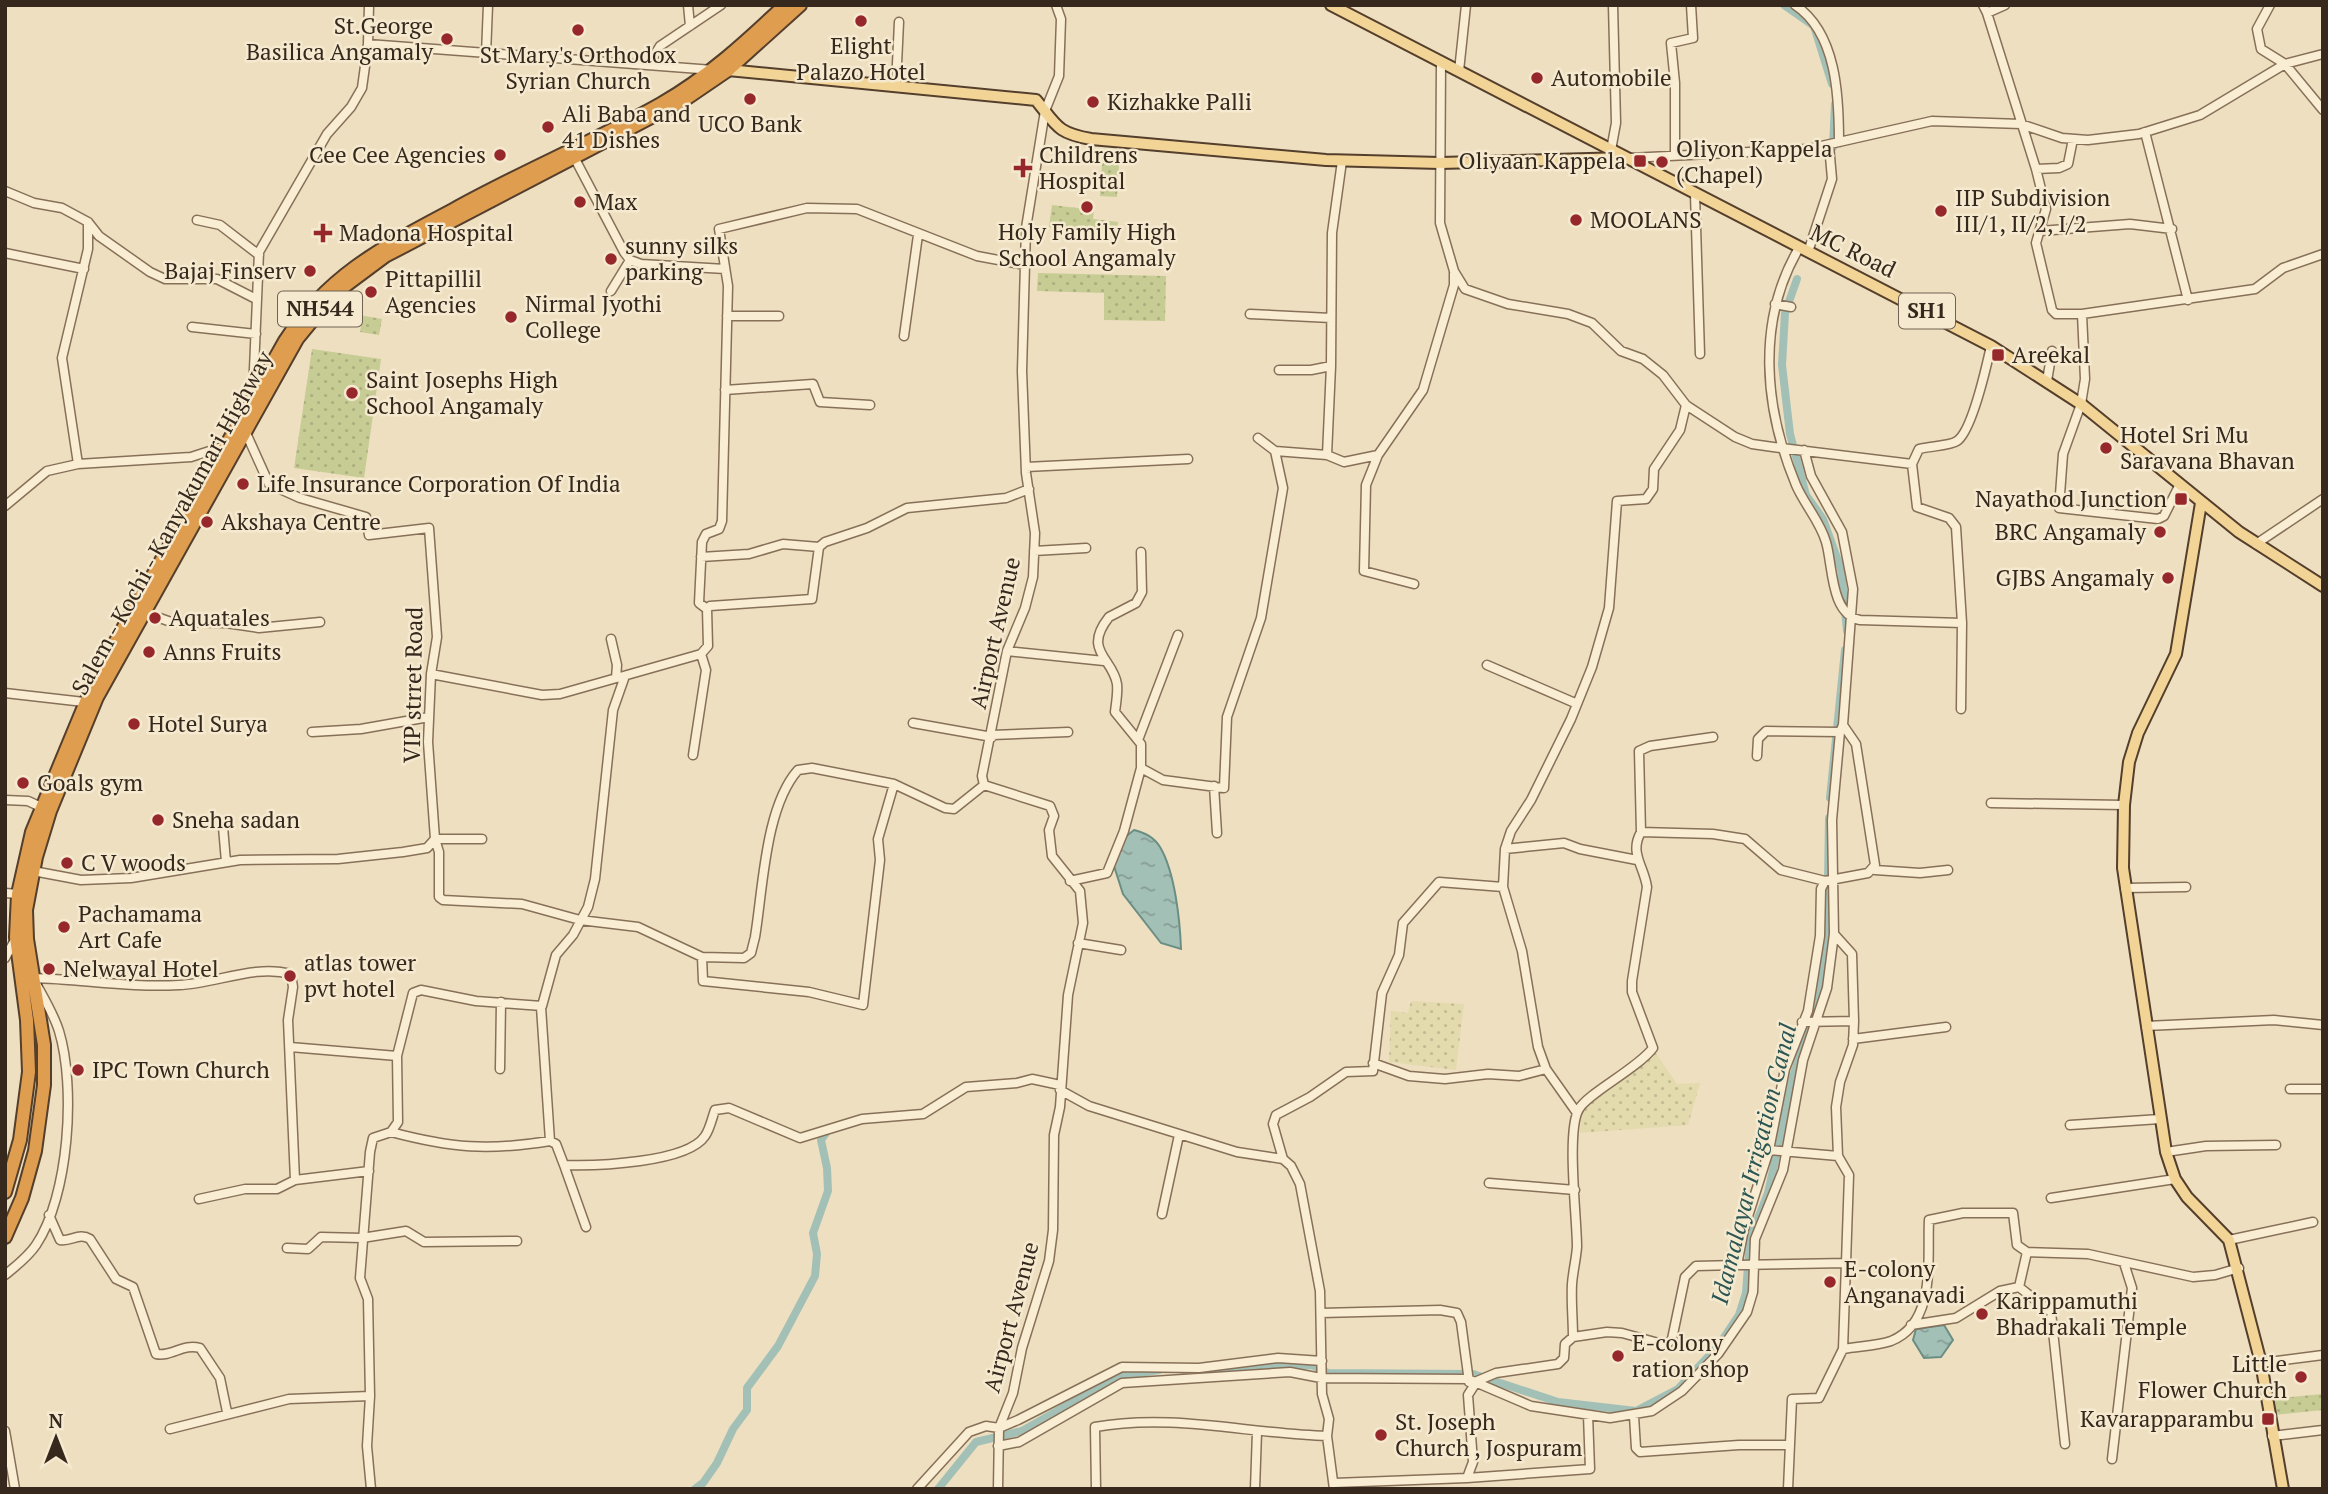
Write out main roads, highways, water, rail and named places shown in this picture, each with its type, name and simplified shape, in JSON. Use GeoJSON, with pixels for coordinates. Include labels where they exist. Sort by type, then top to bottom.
{"type":"FeatureCollection","features":[{"type":"Feature","properties":{"kind":"highway","name":"Salem - Kochi - Kanyakumari Highway"},"geometry":{"type":"LineString","coordinates":[[5,1192],[24,1113],[29,1048],[12,894],[24,860],[97,696],[233,446],[252,400],[297,323],[323,292],[357,263],[521,173],[657,106],[711,70],[785,5]]}},
{"type":"Feature","properties":{"kind":"highway","name":"Salem - Kochi - Kanyakumari Highway"},"geometry":{"type":"LineString","coordinates":[[5,1237],[22,1198],[35,1150],[43,1097],[44,1045],[26,917],[46,809],[83,702],[233,446],[246,433],[297,339],[334,294],[402,247],[653,119],[728,70],[800,5]]}},
{"type":"Feature","properties":{"kind":"main road","name":"MC Road"},"geometry":{"type":"LineString","coordinates":[[1331,5],[1991,346],[2081,404],[2201,503],[2256,544],[2323,586]]}},
{"type":"Feature","properties":{"kind":"main road"},"geometry":{"type":"LineString","coordinates":[[728,70],[1036,100],[1054,126],[1065,134],[1091,139],[1342,161],[1440,163],[1629,158]]}},
{"type":"Feature","properties":{"kind":"main road"},"geometry":{"type":"LineString","coordinates":[[2201,503],[2176,654],[2138,733],[2129,762],[2123,805],[2126,888],[2166,1152],[2175,1179],[2187,1197],[2229,1240],[2239,1268],[2261,1363],[2283,1489]]}},
{"type":"Feature","properties":{"kind":"water"},"geometry":{"type":"Polygon","coordinates":[[[1134,830],[1155,841],[1165,857],[1176,897],[1181,949],[1161,943],[1123,894],[1114,866],[1124,838],[1134,830]]]}},
{"type":"Feature","properties":{"kind":"water"},"geometry":{"type":"Polygon","coordinates":[[[1944,1325],[1953,1340],[1941,1357],[1924,1358],[1913,1340],[1916,1329],[1944,1325]]]}},
{"type":"Feature","properties":{"kind":"waterway","name":"Idamalayar Irrigation Canal"},"geometry":{"type":"LineString","coordinates":[[1784,5],[1814,26],[1832,84]]}},
{"type":"Feature","properties":{"kind":"waterway","name":"Idamalayar Irrigation Canal"},"geometry":{"type":"LineString","coordinates":[[1833,147],[1835,104]]}},
{"type":"Feature","properties":{"kind":"waterway","name":"Idamalayar Irrigation Canal"},"geometry":{"type":"LineString","coordinates":[[1797,279],[1785,313],[1782,365],[1790,434],[1806,495],[1823,519],[1841,569],[1847,631]]}},
{"type":"Feature","properties":{"kind":"waterway","name":"Idamalayar Irrigation Canal"},"geometry":{"type":"LineString","coordinates":[[1830,798],[1845,650]]}},
{"type":"Feature","properties":{"kind":"waterway","name":"Idamalayar Irrigation Canal"},"geometry":{"type":"LineString","coordinates":[[1214,1369],[1312,1365],[1328,1373],[1473,1374],[1558,1402],[1636,1411],[1678,1389],[1719,1345],[1739,1315],[1746,1293],[1750,1239],[1768,1193],[1793,1077],[1814,1011],[1827,946],[1829,818]]}},
{"type":"Feature","properties":{"kind":"waterway"},"geometry":{"type":"LineString","coordinates":[[695,1489],[703,1483],[717,1463],[733,1429],[747,1410],[747,1388],[778,1346],[815,1276],[817,1254],[813,1233],[828,1191],[827,1168],[821,1140],[826,1133]]}},
{"type":"Feature","properties":{"kind":"waterway","name":"Idamalayar Irrigation Canal"},"geometry":{"type":"LineString","coordinates":[[938,1489],[976,1442],[1022,1431],[1119,1376],[1159,1370]]}},
{"type":"Feature","properties":{"kind":"place","name":"Elight Palazo Hotel"},"geometry":{"type":"Point","coordinates":[861,21]}},
{"type":"Feature","properties":{"kind":"place","name":"St Mary's Orthodox Syrian Church"},"geometry":{"type":"Point","coordinates":[578,30]}},
{"type":"Feature","properties":{"kind":"place","name":"St.George Basilica Angamaly"},"geometry":{"type":"Point","coordinates":[447,39]}},
{"type":"Feature","properties":{"kind":"place","name":"Automobile"},"geometry":{"type":"Point","coordinates":[1537,78]}},
{"type":"Feature","properties":{"kind":"place","name":"UCO Bank"},"geometry":{"type":"Point","coordinates":[750,99]}},
{"type":"Feature","properties":{"kind":"place","name":"Kizhakke Palli"},"geometry":{"type":"Point","coordinates":[1093,102]}},
{"type":"Feature","properties":{"kind":"place","name":"Ali Baba and 41 Dishes"},"geometry":{"type":"Point","coordinates":[548,127]}},
{"type":"Feature","properties":{"kind":"place","name":"Cee Cee Agencies"},"geometry":{"type":"Point","coordinates":[500,155]}},
{"type":"Feature","properties":{"kind":"place","name":"Oliyaan Kappela"},"geometry":{"type":"Point","coordinates":[1640,161]}},
{"type":"Feature","properties":{"kind":"place","name":"Oliyon Kappela (Chapel)"},"geometry":{"type":"Point","coordinates":[1662,162]}},
{"type":"Feature","properties":{"kind":"place","name":"Childrens Hospital"},"geometry":{"type":"Point","coordinates":[1023,168]}},
{"type":"Feature","properties":{"kind":"place","name":"Max"},"geometry":{"type":"Point","coordinates":[580,202]}},
{"type":"Feature","properties":{"kind":"place","name":"Holy Family High School Angamaly"},"geometry":{"type":"Point","coordinates":[1087,207]}},
{"type":"Feature","properties":{"kind":"place","name":"IIP Subdivision III/1, II/2, I/2"},"geometry":{"type":"Point","coordinates":[1941,211]}},
{"type":"Feature","properties":{"kind":"place","name":"MOOLANS"},"geometry":{"type":"Point","coordinates":[1576,220]}},
{"type":"Feature","properties":{"kind":"place","name":"Madona Hospital"},"geometry":{"type":"Point","coordinates":[323,233]}},
{"type":"Feature","properties":{"kind":"place","name":"sunny silks parking"},"geometry":{"type":"Point","coordinates":[611,259]}},
{"type":"Feature","properties":{"kind":"place","name":"Bajaj Finserv"},"geometry":{"type":"Point","coordinates":[310,271]}},
{"type":"Feature","properties":{"kind":"place","name":"Pittapillil Agencies"},"geometry":{"type":"Point","coordinates":[371,292]}},
{"type":"Feature","properties":{"kind":"place","name":"Nirmal Jyothi College"},"geometry":{"type":"Point","coordinates":[511,317]}},
{"type":"Feature","properties":{"kind":"place","name":"Areekal"},"geometry":{"type":"Point","coordinates":[1998,355]}},
{"type":"Feature","properties":{"kind":"place","name":"Saint Josephs High School Angamaly"},"geometry":{"type":"Point","coordinates":[352,393]}},
{"type":"Feature","properties":{"kind":"place","name":"Hotel Sri Mu Saravana Bhavan"},"geometry":{"type":"Point","coordinates":[2106,448]}},
{"type":"Feature","properties":{"kind":"place","name":"Life Insurance Corporation Of India"},"geometry":{"type":"Point","coordinates":[243,484]}},
{"type":"Feature","properties":{"kind":"place","name":"Nayathod Junction"},"geometry":{"type":"Point","coordinates":[2181,499]}},
{"type":"Feature","properties":{"kind":"place","name":"Akshaya Centre"},"geometry":{"type":"Point","coordinates":[207,522]}},
{"type":"Feature","properties":{"kind":"place","name":"BRC Angamaly"},"geometry":{"type":"Point","coordinates":[2160,532]}},
{"type":"Feature","properties":{"kind":"place","name":"GJBS Angamaly"},"geometry":{"type":"Point","coordinates":[2168,578]}},
{"type":"Feature","properties":{"kind":"place","name":"Aquatales"},"geometry":{"type":"Point","coordinates":[155,618]}},
{"type":"Feature","properties":{"kind":"place","name":"Anns Fruits"},"geometry":{"type":"Point","coordinates":[149,652]}},
{"type":"Feature","properties":{"kind":"place","name":"Hotel Surya"},"geometry":{"type":"Point","coordinates":[134,724]}},
{"type":"Feature","properties":{"kind":"place","name":"Goals gym"},"geometry":{"type":"Point","coordinates":[23,783]}},
{"type":"Feature","properties":{"kind":"place","name":"Sneha sadan"},"geometry":{"type":"Point","coordinates":[158,820]}},
{"type":"Feature","properties":{"kind":"place","name":"C V woods"},"geometry":{"type":"Point","coordinates":[67,863]}},
{"type":"Feature","properties":{"kind":"place","name":"Pachamama Art Cafe"},"geometry":{"type":"Point","coordinates":[64,927]}},
{"type":"Feature","properties":{"kind":"place","name":"Nelwayal Hotel"},"geometry":{"type":"Point","coordinates":[49,969]}},
{"type":"Feature","properties":{"kind":"place","name":"atlas tower pvt hotel"},"geometry":{"type":"Point","coordinates":[290,976]}},
{"type":"Feature","properties":{"kind":"place","name":"IPC Town Church"},"geometry":{"type":"Point","coordinates":[78,1070]}},
{"type":"Feature","properties":{"kind":"place","name":"E-colony Anganavadi"},"geometry":{"type":"Point","coordinates":[1830,1282]}},
{"type":"Feature","properties":{"kind":"place","name":"Karippamuthi Bhadrakali Temple"},"geometry":{"type":"Point","coordinates":[1982,1314]}},
{"type":"Feature","properties":{"kind":"place","name":"E-colony ration shop"},"geometry":{"type":"Point","coordinates":[1618,1356]}},
{"type":"Feature","properties":{"kind":"place","name":"Little Flower Church"},"geometry":{"type":"Point","coordinates":[2301,1377]}},
{"type":"Feature","properties":{"kind":"place","name":"Kavarapparambu"},"geometry":{"type":"Point","coordinates":[2268,1419]}},
{"type":"Feature","properties":{"kind":"place","name":"St. Joseph Church , Jospuram"},"geometry":{"type":"Point","coordinates":[1381,1435]}}]}
